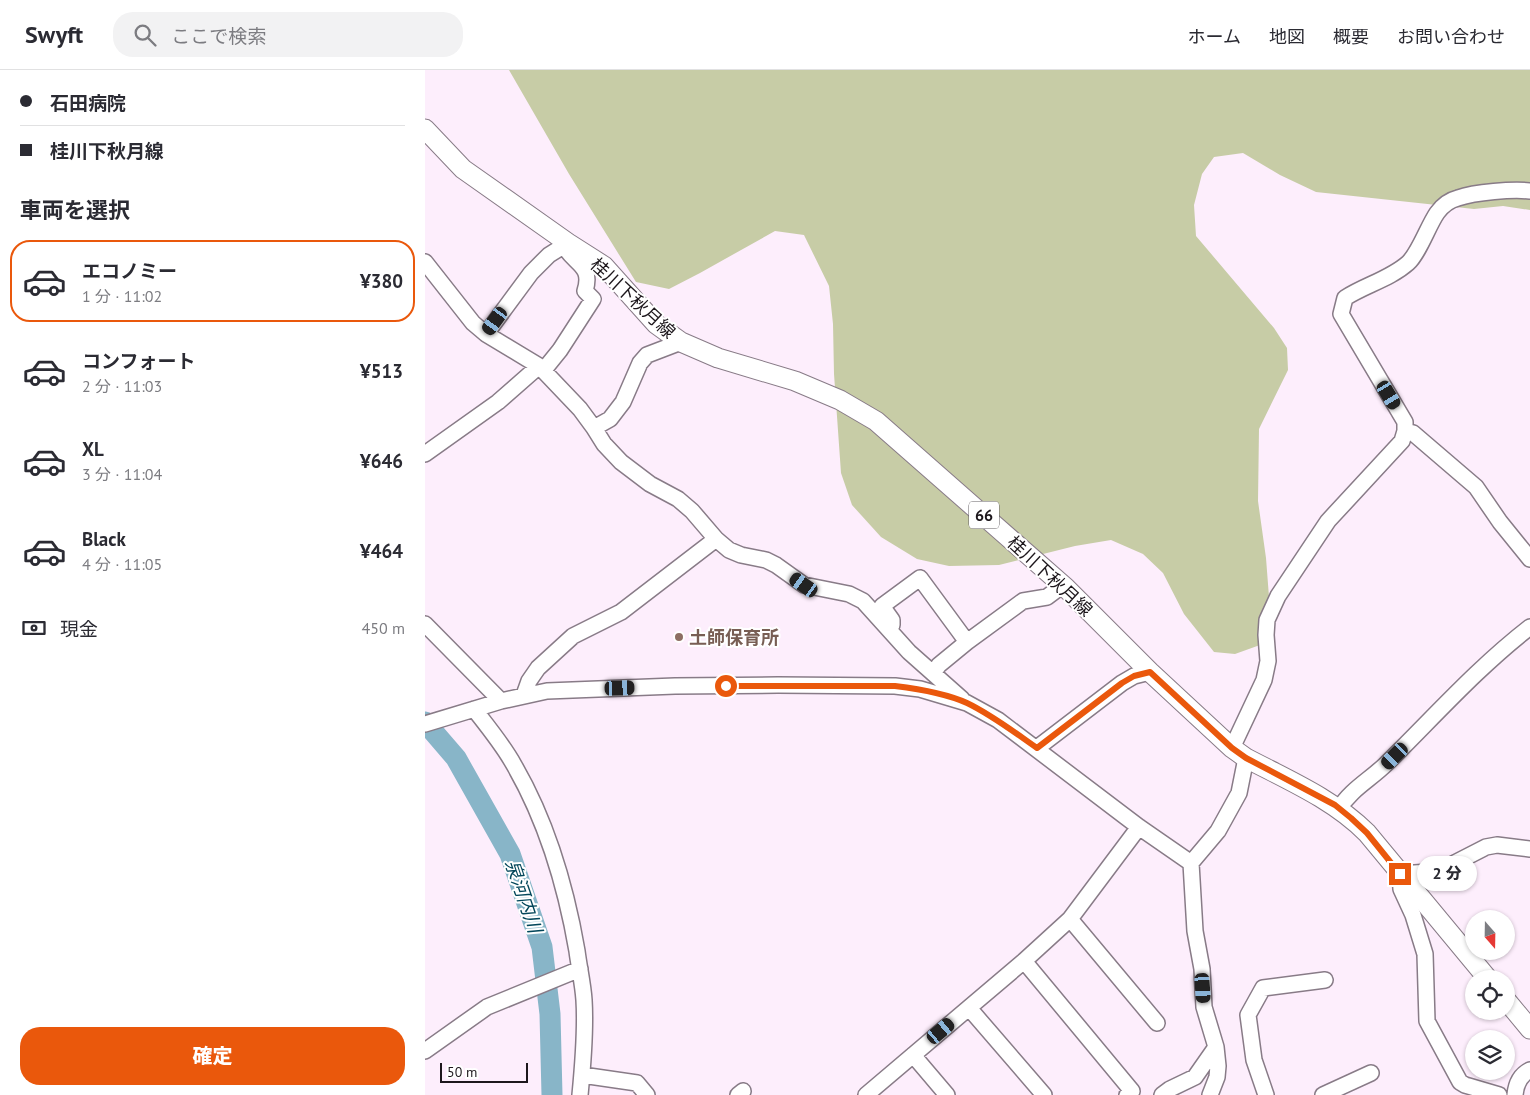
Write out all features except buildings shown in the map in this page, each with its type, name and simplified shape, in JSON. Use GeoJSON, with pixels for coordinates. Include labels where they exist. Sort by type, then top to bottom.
{"type":"FeatureCollection","features":[{"type":"Feature","properties":{"kind":"main road","name":"桂川下秋月線"},"geometry":{"type":"LineString","coordinates":[[425,129],[463,169],[566,245],[603,266],[656,324],[681,342],[719,358],[795,381],[840,400],[876,421],[1063,585],[1150,672],[1239,753],[1339,809],[1351,818],[1367,833],[1480,970]]}},
{"type":"Feature","properties":{"kind":"main road"},"geometry":{"type":"LineString","coordinates":[[1515,1011],[1530,1029]]}},
{"type":"Feature","properties":{"kind":"street"},"geometry":{"type":"LineString","coordinates":[[1210,1095],[1219,1066],[1216,1047],[1204,1007],[1202,969],[1195,931],[1191,864],[1218,831],[1239,793],[1239,753],[1264,680],[1268,661],[1267,620],[1278,596],[1328,521],[1402,441],[1405,431],[1405,422],[1341,314],[1345,298],[1397,271],[1410,262],[1438,212],[1447,203],[1458,198],[1473,195],[1521,190],[1530,191]]}},
{"type":"Feature","properties":{"kind":"street"},"geometry":{"type":"LineString","coordinates":[[425,454],[498,402],[541,368],[583,317],[593,299],[585,291],[588,280],[587,273],[583,266],[571,256],[566,245],[549,255],[531,273],[486,334]]}},
{"type":"Feature","properties":{"kind":"street"},"geometry":{"type":"LineString","coordinates":[[425,262],[465,314],[486,334],[541,368],[580,409],[595,428],[604,444],[621,462],[650,484],[678,499],[729,550],[741,555],[766,560],[804,585],[849,594],[863,601],[909,652],[967,703]]}},
{"type":"Feature","properties":{"kind":"street"},"geometry":{"type":"LineString","coordinates":[[595,428],[611,419],[623,402],[640,363],[647,355],[681,342]]}},
{"type":"Feature","properties":{"kind":"street"},"geometry":{"type":"LineString","coordinates":[[1405,431],[1413,433],[1476,487],[1500,522],[1530,559]]}},
{"type":"Feature","properties":{"kind":"street"},"geometry":{"type":"LineString","coordinates":[[524,695],[529,681],[538,668],[573,636],[621,612],[716,539]]}},
{"type":"Feature","properties":{"kind":"street"},"geometry":{"type":"LineString","coordinates":[[891,632],[892,620],[882,606],[920,578],[967,642]]}},
{"type":"Feature","properties":{"kind":"street"},"geometry":{"type":"LineString","coordinates":[[933,673],[939,665],[967,642],[1023,601],[1047,597],[1063,585]]}},
{"type":"Feature","properties":{"kind":"street"},"geometry":{"type":"LineString","coordinates":[[425,624],[501,701]]}},
{"type":"Feature","properties":{"kind":"street"},"geometry":{"type":"LineString","coordinates":[[1339,809],[1344,800],[1384,767],[1475,674],[1530,627]]}},
{"type":"Feature","properties":{"kind":"street"},"geometry":{"type":"LineString","coordinates":[[1037,748],[1122,683],[1134,676],[1150,672]]}},
{"type":"Feature","properties":{"kind":"street"},"geometry":{"type":"LineString","coordinates":[[425,724],[501,701],[547,691],[675,686],[895,686],[920,689],[967,703],[998,720],[1191,864]]}},
{"type":"Feature","properties":{"kind":"street"},"geometry":{"type":"LineString","coordinates":[[474,709],[514,764],[536,810],[561,876],[570,914],[576,971],[584,999],[580,1095]]}},
{"type":"Feature","properties":{"kind":"street"},"geometry":{"type":"LineString","coordinates":[[866,1095],[1024,961],[1069,919],[1139,826]]}},
{"type":"Feature","properties":{"kind":"street"},"geometry":{"type":"LineString","coordinates":[[1499,1095],[1460,1082],[1427,1021],[1425,954],[1413,915],[1401,889],[1400,874],[1429,872],[1447,866],[1486,847],[1497,845],[1530,849]]}},
{"type":"Feature","properties":{"kind":"street"},"geometry":{"type":"LineString","coordinates":[[1069,919],[1157,1024]]}},
{"type":"Feature","properties":{"kind":"street"},"geometry":{"type":"LineString","coordinates":[[1024,961],[1132,1094]]}},
{"type":"Feature","properties":{"kind":"street"},"geometry":{"type":"LineString","coordinates":[[425,1051],[487,1007],[576,971]]}},
{"type":"Feature","properties":{"kind":"street"},"geometry":{"type":"LineString","coordinates":[[1266,1095],[1254,1060],[1248,1015],[1263,988],[1325,980]]}},
{"type":"Feature","properties":{"kind":"street"},"geometry":{"type":"LineString","coordinates":[[969,1008],[1044,1095]]}},
{"type":"Feature","properties":{"kind":"street"},"geometry":{"type":"LineString","coordinates":[[1162,1095],[1195,1077],[1216,1047]]}},
{"type":"Feature","properties":{"kind":"street"},"geometry":{"type":"LineString","coordinates":[[913,1055],[947,1095]]}},
{"type":"Feature","properties":{"kind":"street"},"geometry":{"type":"LineString","coordinates":[[1515,1095],[1516,1086],[1521,1077],[1530,1070]]}},
{"type":"Feature","properties":{"kind":"street"},"geometry":{"type":"LineString","coordinates":[[1323,1095],[1371,1073]]}},
{"type":"Feature","properties":{"kind":"street"},"geometry":{"type":"LineString","coordinates":[[582,1075],[637,1083],[647,1095]]}},
{"type":"Feature","properties":{"kind":"green space"},"geometry":{"type":"Polygon","coordinates":[[[509,70],[1530,70],[1530,210],[1503,206],[1474,209],[1316,192],[1280,175],[1243,153],[1214,157],[1202,174],[1194,205],[1196,236],[1274,328],[1287,348],[1288,370],[1259,429],[1258,501],[1266,558],[1271,623],[1260,645],[1235,654],[1214,652],[1184,614],[1163,573],[1143,554],[1111,540],[1075,546],[999,565],[949,566],[917,559],[881,537],[852,505],[841,473],[834,374],[833,324],[829,286],[804,235],[775,231],[669,289],[636,282],[569,174],[509,70]]]}},
{"type":"Feature","properties":{"kind":"waterway","name":"泉河内川"},"geometry":{"type":"LineString","coordinates":[[425,722],[456,758],[510,854],[542,947],[550,1014],[552,1095]]}},
{"type":"Feature","properties":{"kind":"place","name":"土師保育所"},"geometry":{"type":"Point","coordinates":[679,637]}},
{"type":"Feature","properties":{"kind":"route"},"geometry":{"type":"LineString","coordinates":[[726,686],[895,686],[920,689],[967,703],[998,720],[1037,748],[1122,683],[1134,676],[1150,672],[1232,748],[1246,758],[1335,805],[1367,833],[1400,874]]}}]}
